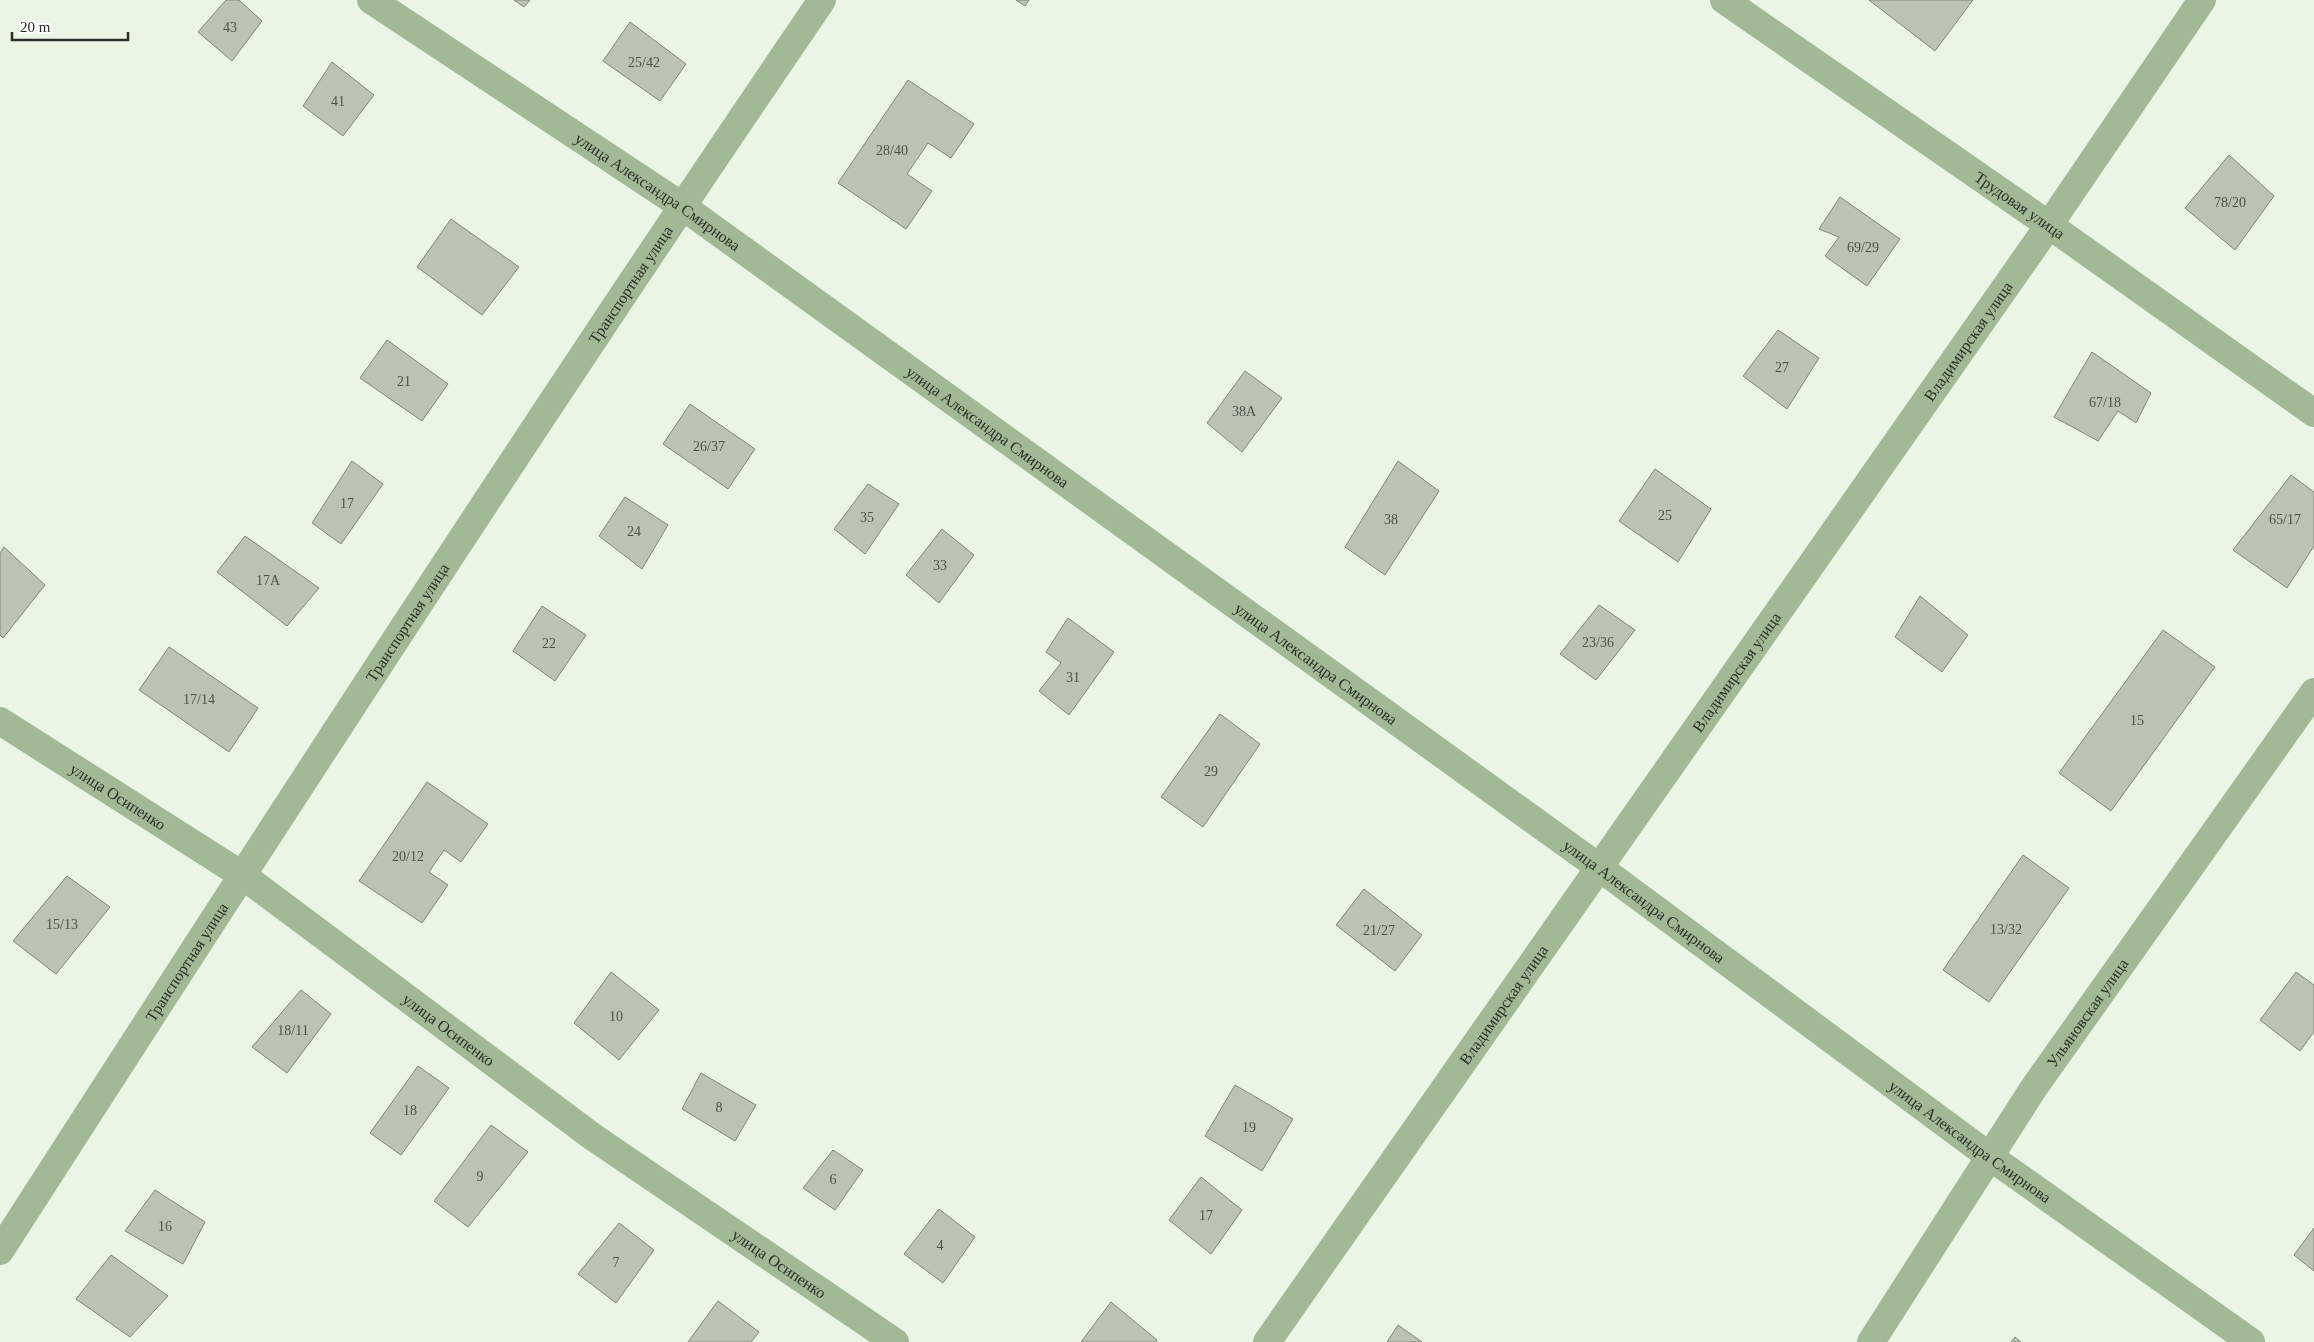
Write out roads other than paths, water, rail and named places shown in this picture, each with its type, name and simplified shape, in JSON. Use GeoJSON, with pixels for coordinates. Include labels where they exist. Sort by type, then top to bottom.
{"type":"FeatureCollection","features":[{"type":"Feature","properties":{"kind":"street","name":"улица Александра Смирнова"},"geometry":{"type":"LineString","coordinates":[[371,0],[682,206],[1600,868],[1989,1156],[2251,1342]]}},
{"type":"Feature","properties":{"kind":"street","name":"Транспортная улица"},"geometry":{"type":"LineString","coordinates":[[0,1250],[242,875],[682,206],[822,0]]}},
{"type":"Feature","properties":{"kind":"street","name":"Трудовая улица"},"geometry":{"type":"LineString","coordinates":[[1724,0],[2048,224],[2314,413]]}},
{"type":"Feature","properties":{"kind":"street","name":"Владимирская улица"},"geometry":{"type":"LineString","coordinates":[[1267,1342],[1600,868],[2202,0]]}},
{"type":"Feature","properties":{"kind":"street","name":"Ульяновская улица"},"geometry":{"type":"LineString","coordinates":[[1871,1342],[2033,1089],[2314,692]]}},
{"type":"Feature","properties":{"kind":"street","name":"улица Осипенко"},"geometry":{"type":"LineString","coordinates":[[0,721],[242,875],[593,1137],[895,1342]]}}]}
